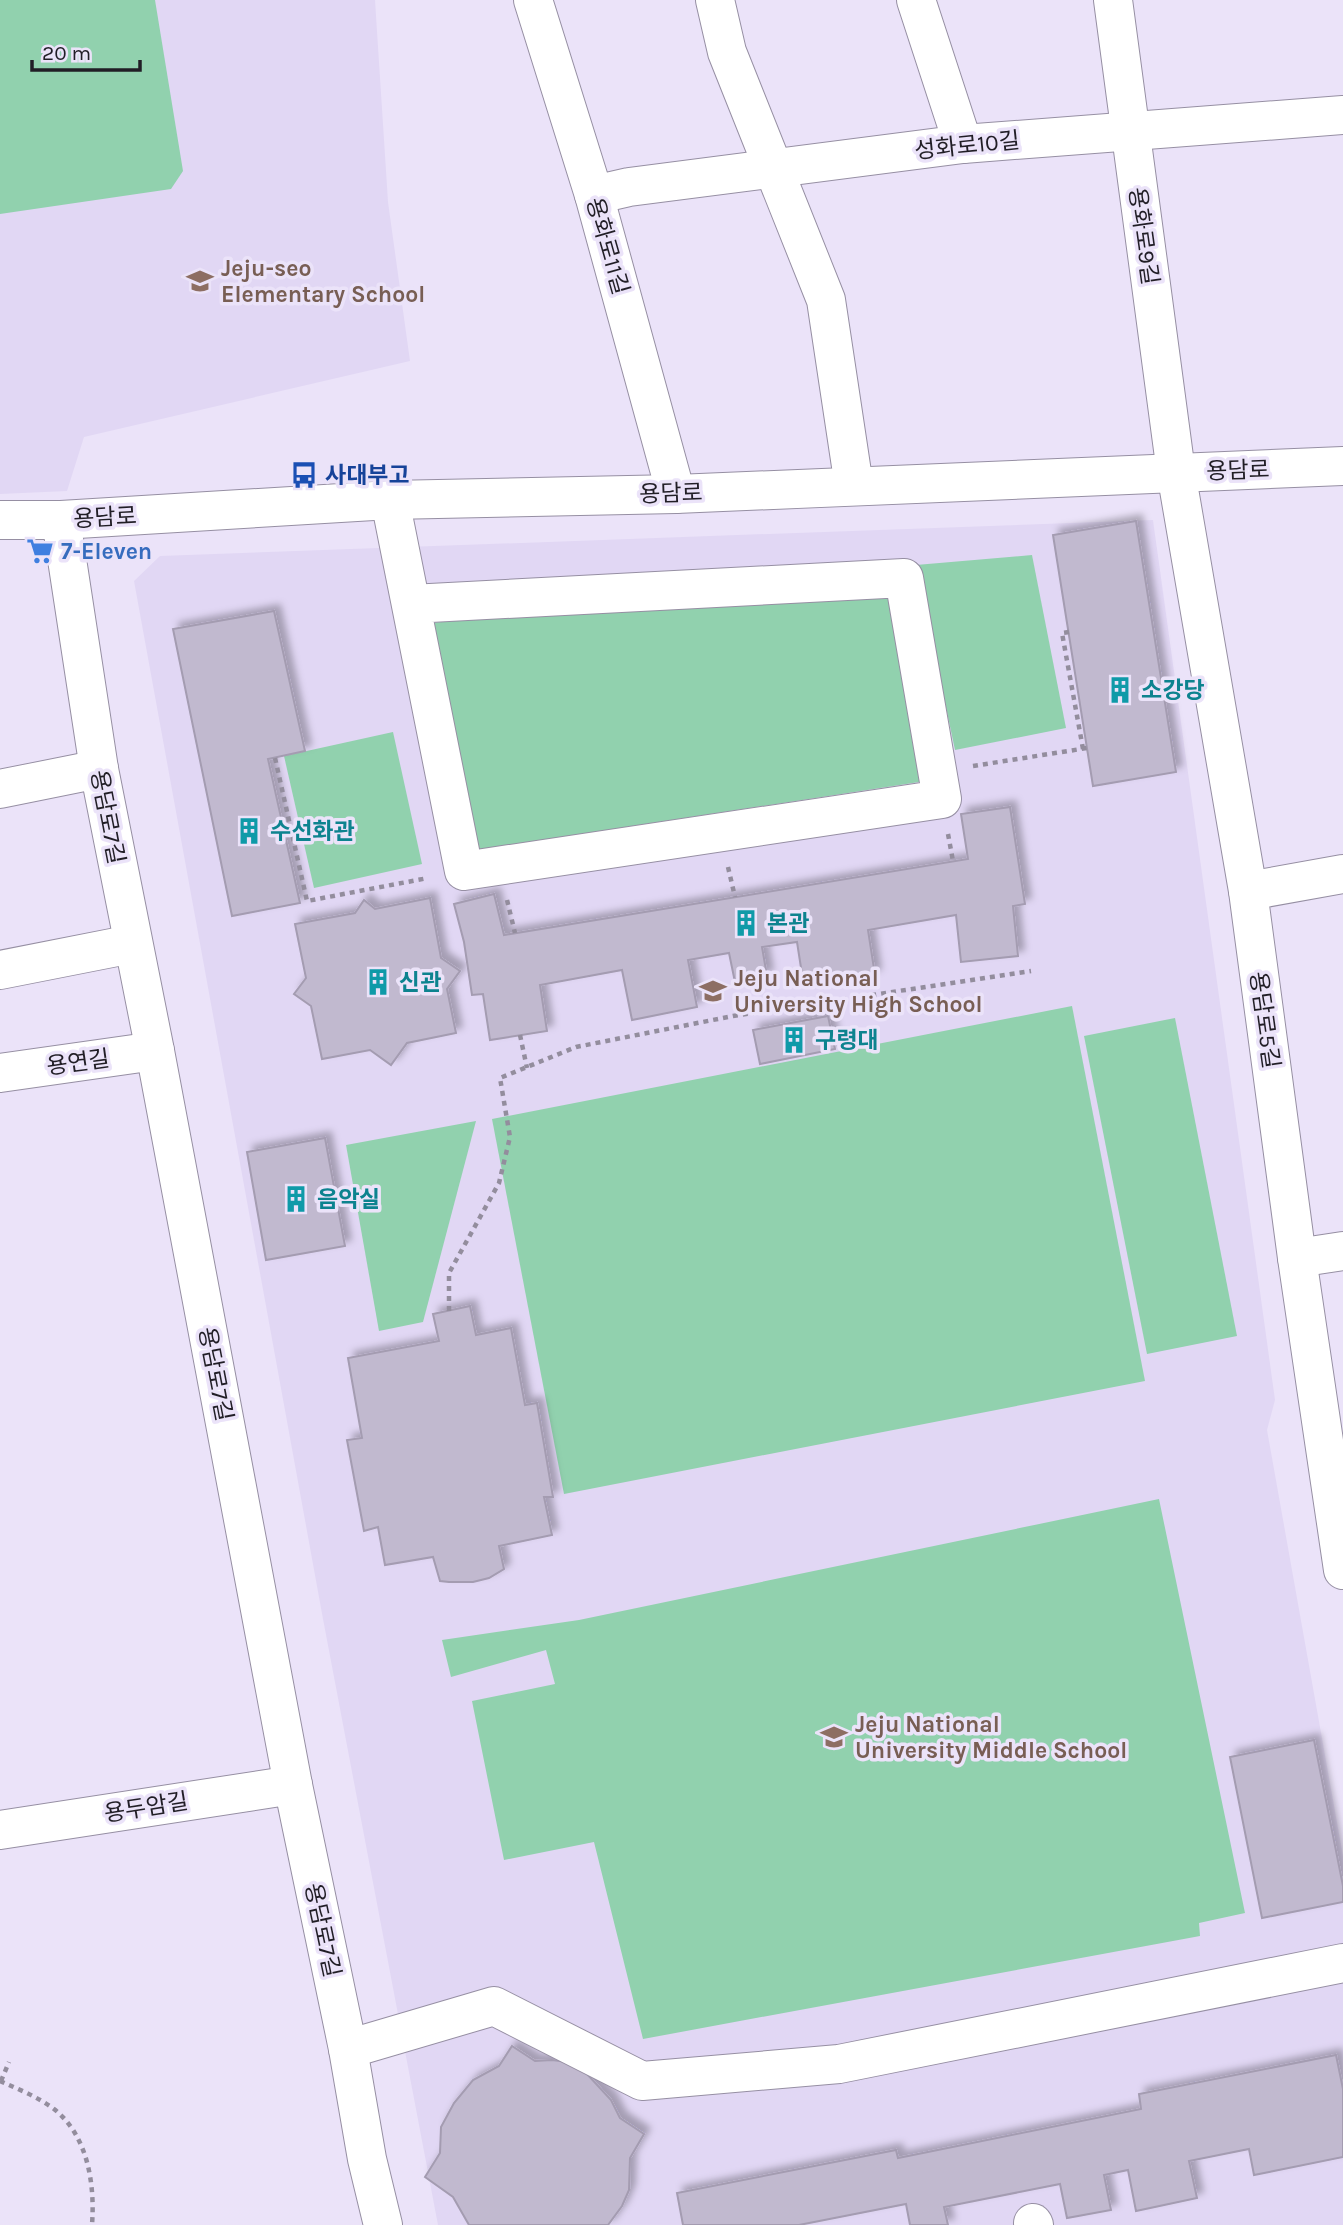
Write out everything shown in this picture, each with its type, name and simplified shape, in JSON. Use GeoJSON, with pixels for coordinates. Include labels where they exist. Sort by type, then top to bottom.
{"type":"FeatureCollection","features":[{"type":"Feature","properties":{"kind":"street","name":"용화로11길"},"geometry":{"type":"LineString","coordinates":[[533,0],[594,195],[676,494]]}},
{"type":"Feature","properties":{"kind":"street"},"geometry":{"type":"LineString","coordinates":[[715,0],[727,52],[826,300],[854,486]]}},
{"type":"Feature","properties":{"kind":"street"},"geometry":{"type":"LineString","coordinates":[[916,0],[962,144]]}},
{"type":"Feature","properties":{"kind":"street","name":"용화로9길"},"geometry":{"type":"LineString","coordinates":[[1113,0],[1175,472]]}},
{"type":"Feature","properties":{"kind":"street","name":"성화로10길"},"geometry":{"type":"LineString","coordinates":[[594,195],[629,187],[962,144],[1343,116]]}},
{"type":"Feature","properties":{"kind":"street","name":"용담로"},"geometry":{"type":"LineString","coordinates":[[0,520],[61,520],[390,500],[676,494],[1343,467]]}},
{"type":"Feature","properties":{"kind":"street","name":"용담로5길"},"geometry":{"type":"LineString","coordinates":[[1175,472],[1248,891],[1297,1258],[1342,1555]]}},
{"type":"Feature","properties":{"kind":"street"},"geometry":{"type":"LineString","coordinates":[[390,500],[464,871],[942,799],[904,578],[411,604]]}},
{"type":"Feature","properties":{"kind":"street","name":"용담로7길"},"geometry":{"type":"LineString","coordinates":[[61,520],[99,769],[132,944],[155,1051],[293,1785],[348,2049],[367,2159],[383,2225]]}},
{"type":"Feature","properties":{"kind":"street"},"geometry":{"type":"LineString","coordinates":[[0,789],[99,769]]}},
{"type":"Feature","properties":{"kind":"street"},"geometry":{"type":"LineString","coordinates":[[1248,891],[1343,874]]}},
{"type":"Feature","properties":{"kind":"street"},"geometry":{"type":"LineString","coordinates":[[0,970],[132,944]]}},
{"type":"Feature","properties":{"kind":"street","name":"용연길"},"geometry":{"type":"LineString","coordinates":[[0,1073],[155,1051]]}},
{"type":"Feature","properties":{"kind":"street"},"geometry":{"type":"LineString","coordinates":[[1297,1258],[1343,1251]]}},
{"type":"Feature","properties":{"kind":"street","name":"용두암길"},"geometry":{"type":"LineString","coordinates":[[0,1830],[293,1785]]}},
{"type":"Feature","properties":{"kind":"street"},"geometry":{"type":"LineString","coordinates":[[348,2049],[494,2006],[642,2081],[839,2064],[1343,1963]]}},
{"type":"Feature","properties":{"kind":"path"},"geometry":{"type":"LineString","coordinates":[[937,772],[1085,749],[1062,633],[1069,632]]}},
{"type":"Feature","properties":{"kind":"path"},"geometry":{"type":"LineString","coordinates":[[275,758],[307,901],[464,871]]}},
{"type":"Feature","properties":{"kind":"path"},"geometry":{"type":"LineString","coordinates":[[449,1311],[449,1273],[499,1183],[510,1137],[500,1078],[576,1047],[761,1012],[1031,971]]}},
{"type":"Feature","properties":{"kind":"path"},"geometry":{"type":"LineString","coordinates":[[754,978],[761,1012]]}},
{"type":"Feature","properties":{"kind":"path"},"geometry":{"type":"LineString","coordinates":[[520,1035],[527,1068]]}},
{"type":"Feature","properties":{"kind":"path"},"geometry":{"type":"LineString","coordinates":[[9,2062],[0,2081],[54,2110],[70,2125],[81,2142],[88,2164],[92,2225]]}},
{"type":"Feature","properties":{"kind":"shaded area","name":"Jeju-seo Elementary School"},"geometry":{"type":"Polygon","coordinates":[[[0,0],[375,0],[388,202],[410,361],[84,437],[67,491],[0,494],[0,0]]]}},
{"type":"Feature","properties":{"kind":"shaded area"},"geometry":{"type":"Polygon","coordinates":[[[1153,520],[1275,1400],[1267,1430],[1343,1856],[1343,2225],[438,2225],[323,1619],[134,581],[160,556],[1153,520]]]}},
{"type":"Feature","properties":{"kind":"green space"},"geometry":{"type":"Polygon","coordinates":[[[0,0],[155,0],[183,171],[171,189],[0,214],[0,0]]]}},
{"type":"Feature","properties":{"kind":"green space"},"geometry":{"type":"Polygon","coordinates":[[[1032,555],[1066,728],[955,750],[916,565],[1032,555]]]}},
{"type":"Feature","properties":{"kind":"green space"},"geometry":{"type":"Polygon","coordinates":[[[895,586],[932,780],[477,850],[429,623],[895,586]]]}},
{"type":"Feature","properties":{"kind":"green space"},"geometry":{"type":"Polygon","coordinates":[[[393,732],[422,864],[314,888],[284,756],[393,732]]]}},
{"type":"Feature","properties":{"kind":"green space"},"geometry":{"type":"Polygon","coordinates":[[[1072,1006],[1145,1381],[564,1494],[492,1119],[1072,1006]]]}},
{"type":"Feature","properties":{"kind":"green space"},"geometry":{"type":"Polygon","coordinates":[[[1175,1018],[1237,1336],[1147,1354],[1084,1036],[1175,1018]]]}},
{"type":"Feature","properties":{"kind":"green space"},"geometry":{"type":"Polygon","coordinates":[[[476,1121],[423,1322],[379,1331],[346,1145],[476,1121]]]}},
{"type":"Feature","properties":{"kind":"green space"},"geometry":{"type":"Polygon","coordinates":[[[1159,1499],[1245,1913],[1199,1923],[1200,1936],[643,2039],[594,1842],[504,1860],[472,1701],[555,1684],[546,1650],[451,1677],[442,1640],[579,1620],[1159,1499]]]}},
{"type":"Feature","properties":{"kind":"building","name":"소강당"},"geometry":{"type":"Polygon","coordinates":[[[1136,521],[1176,772],[1093,786],[1053,535],[1136,521]]]}},
{"type":"Feature","properties":{"kind":"building","name":"수선화관"},"geometry":{"type":"Polygon","coordinates":[[[274,611],[305,751],[268,759],[300,903],[232,916],[173,629],[274,611]]]}},
{"type":"Feature","properties":{"kind":"building","name":"본관"},"geometry":{"type":"Polygon","coordinates":[[[1010,807],[1025,904],[1013,906],[1018,956],[961,962],[956,915],[868,930],[875,975],[804,987],[797,942],[762,947],[767,976],[735,982],[729,953],[688,960],[697,1007],[632,1020],[622,970],[540,985],[547,1031],[490,1040],[483,994],[472,995],[464,942],[454,904],[494,894],[504,935],[968,859],[961,814],[1010,807]]]}},
{"type":"Feature","properties":{"kind":"building","name":"신관"},"geometry":{"type":"Polygon","coordinates":[[[430,898],[441,958],[460,971],[447,989],[456,1033],[407,1043],[391,1065],[370,1050],[322,1059],[311,1006],[294,994],[306,978],[295,924],[355,913],[364,900],[375,909],[430,898]]]}},
{"type":"Feature","properties":{"kind":"building","name":"구령대"},"geometry":{"type":"Polygon","coordinates":[[[828,1016],[835,1049],[760,1064],[753,1030],[828,1016]]]}},
{"type":"Feature","properties":{"kind":"building","name":"음악실"},"geometry":{"type":"Polygon","coordinates":[[[325,1138],[345,1246],[266,1260],[247,1152],[325,1138]]]}},
{"type":"Feature","properties":{"kind":"building"},"geometry":{"type":"Polygon","coordinates":[[[470,1306],[476,1335],[511,1328],[525,1405],[537,1403],[553,1497],[544,1497],[552,1535],[499,1546],[504,1569],[489,1578],[473,1582],[449,1582],[440,1581],[433,1557],[385,1565],[378,1527],[364,1531],[347,1440],[362,1438],[348,1358],[439,1341],[433,1314],[470,1306]]]}},
{"type":"Feature","properties":{"kind":"building"},"geometry":{"type":"Polygon","coordinates":[[[1314,1740],[1343,1886],[1343,1902],[1262,1918],[1230,1757],[1314,1740]]]}},
{"type":"Feature","properties":{"kind":"building"},"geometry":{"type":"Polygon","coordinates":[[[512,2046],[535,2061],[568,2062],[587,2074],[611,2100],[620,2118],[644,2134],[630,2158],[629,2190],[622,2206],[608,2225],[469,2225],[453,2197],[425,2177],[440,2153],[441,2127],[454,2103],[473,2080],[499,2066],[512,2046]]]}},
{"type":"Feature","properties":{"kind":"building"},"geometry":{"type":"Polygon","coordinates":[[[1336,2055],[1343,2089],[1343,2157],[1254,2175],[1249,2149],[1189,2161],[1197,2198],[1136,2211],[1128,2170],[1104,2175],[1111,2210],[1067,2218],[1060,2184],[944,2207],[948,2225],[910,2225],[906,2204],[799,2225],[683,2225],[677,2193],[896,2150],[898,2158],[1141,2109],[1139,2094],[1336,2055]]]}},
{"type":"Feature","properties":{"kind":"place","name":"Jeju-seo Elementary School"},"geometry":{"type":"Point","coordinates":[200,281]}},
{"type":"Feature","properties":{"kind":"place","name":"사대부고"},"geometry":{"type":"Point","coordinates":[304,475]}},
{"type":"Feature","properties":{"kind":"place","name":"7-Eleven"},"geometry":{"type":"Point","coordinates":[40,551]}},
{"type":"Feature","properties":{"kind":"place","name":"소강당"},"geometry":{"type":"Point","coordinates":[1120,690]}},
{"type":"Feature","properties":{"kind":"place","name":"수선화관"},"geometry":{"type":"Point","coordinates":[249,831]}},
{"type":"Feature","properties":{"kind":"place","name":"본관"},"geometry":{"type":"Point","coordinates":[746,923]}},
{"type":"Feature","properties":{"kind":"place","name":"신관"},"geometry":{"type":"Point","coordinates":[378,982]}},
{"type":"Feature","properties":{"kind":"place","name":"Jeju National University High School"},"geometry":{"type":"Point","coordinates":[713,991]}},
{"type":"Feature","properties":{"kind":"place","name":"구령대"},"geometry":{"type":"Point","coordinates":[794,1040]}},
{"type":"Feature","properties":{"kind":"place","name":"음악실"},"geometry":{"type":"Point","coordinates":[296,1199]}},
{"type":"Feature","properties":{"kind":"place","name":"Jeju National University Middle School"},"geometry":{"type":"Point","coordinates":[834,1737]}}]}
